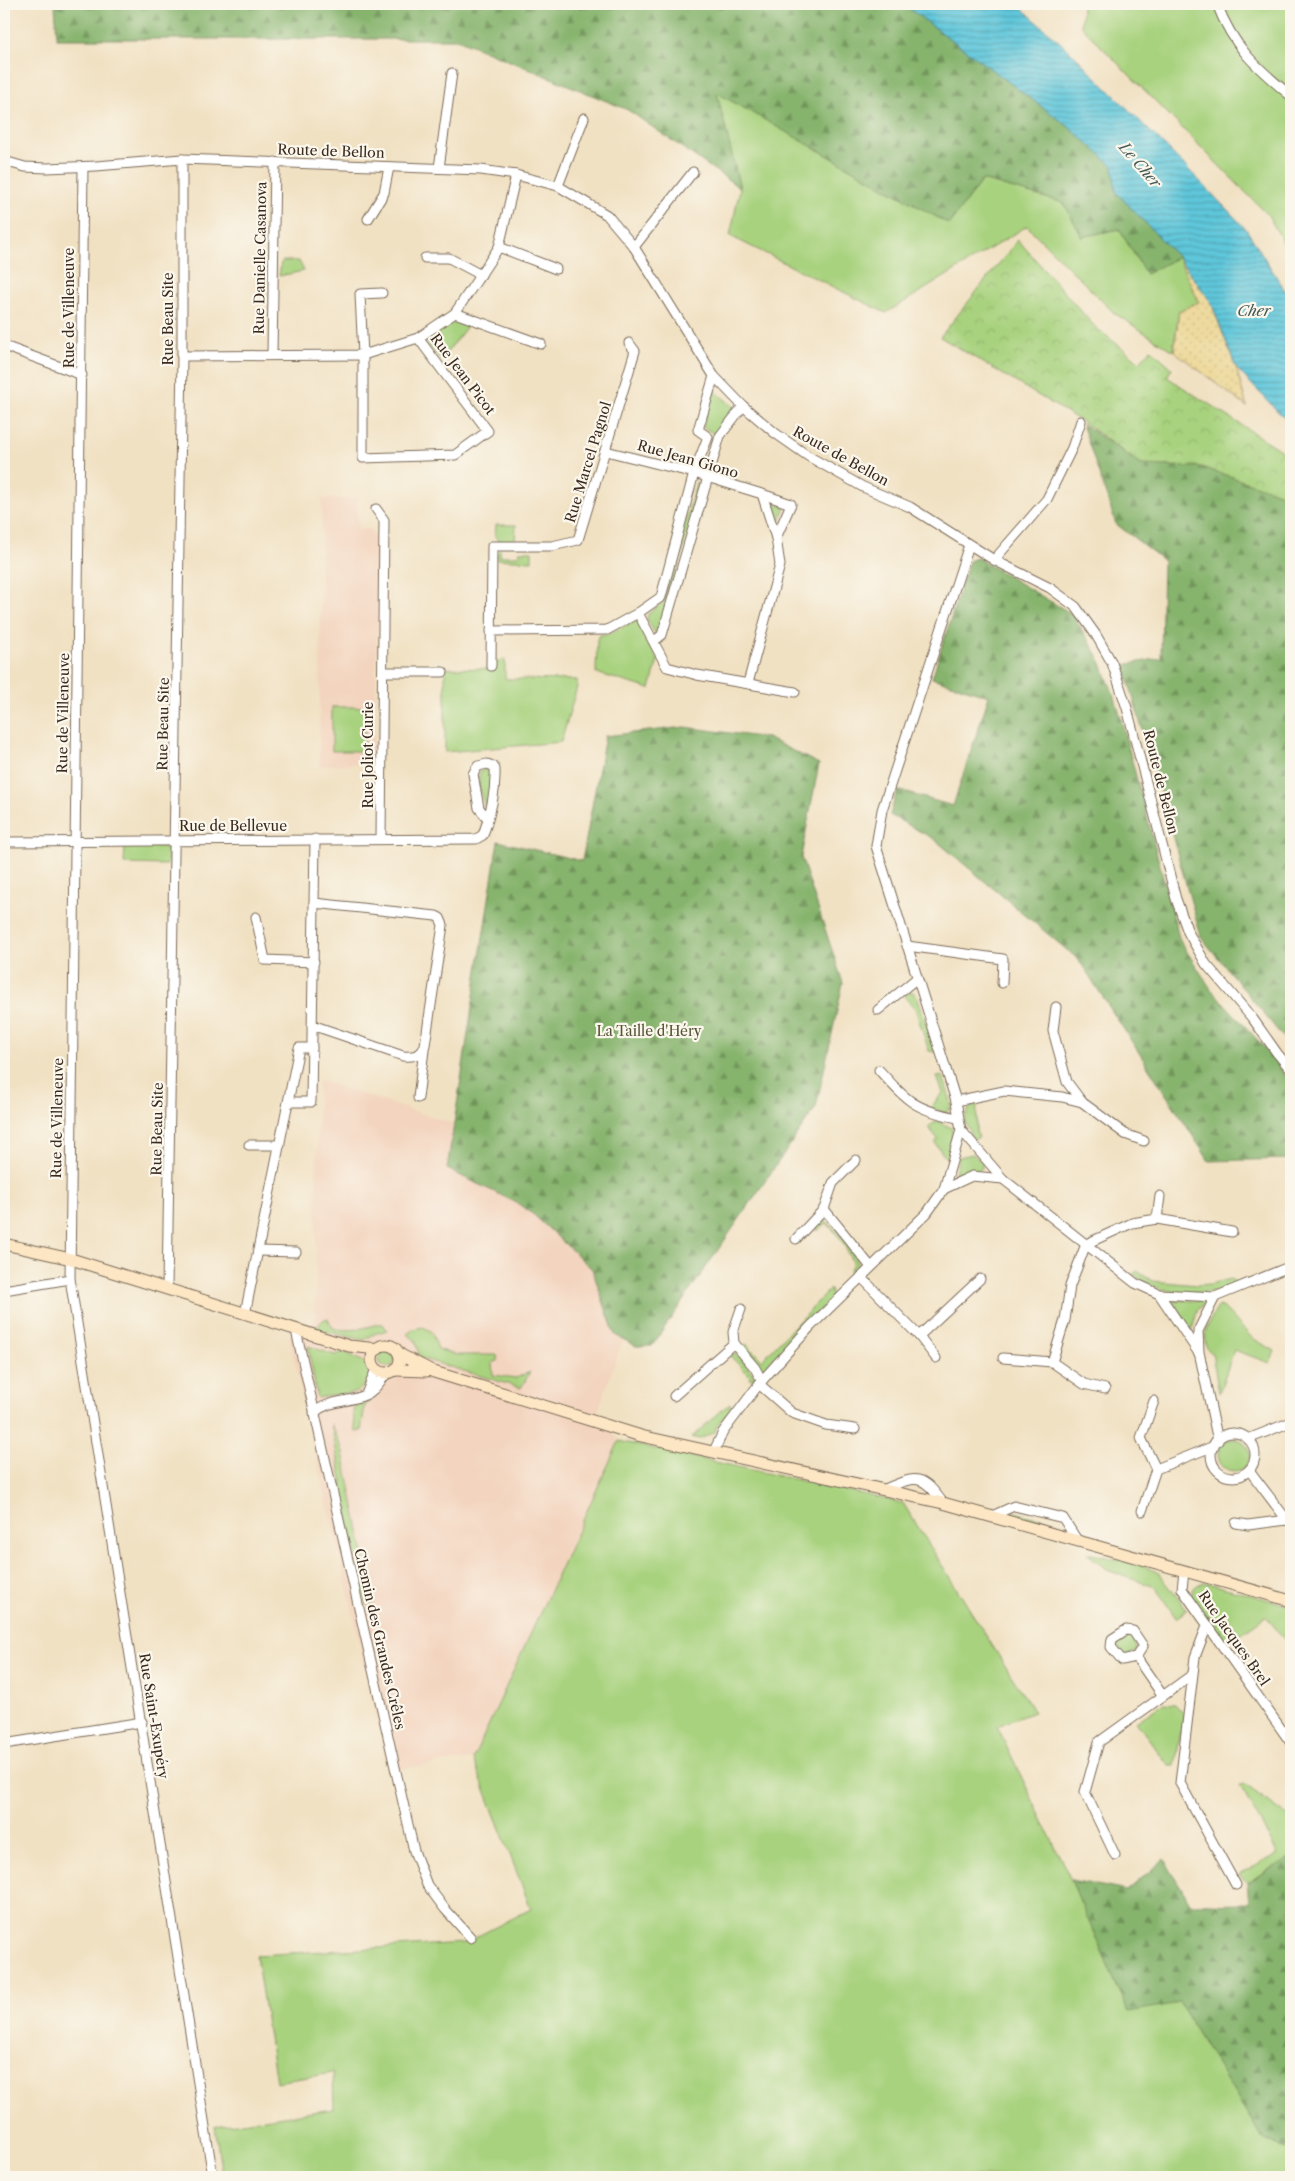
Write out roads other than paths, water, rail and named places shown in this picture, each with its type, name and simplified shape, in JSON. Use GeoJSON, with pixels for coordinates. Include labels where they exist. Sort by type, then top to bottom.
{"type":"FeatureCollection","features":[{"type":"Feature","properties":{"kind":"main road"},"geometry":{"type":"LineString","coordinates":[[4,1244],[71,1259],[349,1346],[378,1348],[388,1346],[395,1348],[399,1354],[400,1362],[383,1369]]}},
{"type":"Feature","properties":{"kind":"main road"},"geometry":{"type":"LineString","coordinates":[[349,1346],[383,1369],[434,1372]]}},
{"type":"Feature","properties":{"kind":"main road"},"geometry":{"type":"LineString","coordinates":[[378,1348],[373,1354],[383,1369]]}},
{"type":"Feature","properties":{"kind":"main road"},"geometry":{"type":"LineString","coordinates":[[399,1354],[434,1372],[641,1436],[943,1502],[1291,1601]]}},
{"type":"Feature","properties":{"kind":"street"},"geometry":{"type":"LineString","coordinates":[[1217,4],[1224,22],[1240,49],[1291,96]]}},
{"type":"Feature","properties":{"kind":"street"},"geometry":{"type":"LineString","coordinates":[[439,168],[452,72]]}},
{"type":"Feature","properties":{"kind":"street"},"geometry":{"type":"LineString","coordinates":[[558,186],[584,118]]}},
{"type":"Feature","properties":{"kind":"street","name":"Route de Bellon"},"geometry":{"type":"LineString","coordinates":[[4,162],[25,167],[83,167],[182,158],[481,170],[516,175],[558,186],[607,214],[634,247],[714,376],[743,406],[775,433],[808,456],[863,487],[910,507],[994,560],[1050,588],[1076,607],[1096,635],[1112,663],[1127,708],[1176,899],[1188,932],[1206,964],[1291,1070]]}},
{"type":"Feature","properties":{"kind":"street","name":"Rue Beau Site"},"geometry":{"type":"LineString","coordinates":[[167,1289],[182,356],[182,158]]}},
{"type":"Feature","properties":{"kind":"street","name":"Rue Danielle Casanova"},"geometry":{"type":"LineString","coordinates":[[272,355],[275,162]]}},
{"type":"Feature","properties":{"kind":"street"},"geometry":{"type":"LineString","coordinates":[[368,219],[384,193],[389,166]]}},
{"type":"Feature","properties":{"kind":"street","name":"Rue de Villeneuve"},"geometry":{"type":"LineString","coordinates":[[71,1259],[83,167]]}},
{"type":"Feature","properties":{"kind":"street"},"geometry":{"type":"LineString","coordinates":[[634,247],[693,172]]}},
{"type":"Feature","properties":{"kind":"street"},"geometry":{"type":"LineString","coordinates":[[182,356],[363,355],[418,338],[455,313],[499,247],[516,175]]}},
{"type":"Feature","properties":{"kind":"street"},"geometry":{"type":"LineString","coordinates":[[499,247],[556,269]]}},
{"type":"Feature","properties":{"kind":"street"},"geometry":{"type":"LineString","coordinates":[[425,258],[449,258],[481,275]]}},
{"type":"Feature","properties":{"kind":"street"},"geometry":{"type":"LineString","coordinates":[[363,355],[360,294],[382,293]]}},
{"type":"Feature","properties":{"kind":"street"},"geometry":{"type":"LineString","coordinates":[[455,313],[541,344]]}},
{"type":"Feature","properties":{"kind":"street","name":"Rue Jean Picot"},"geometry":{"type":"LineString","coordinates":[[363,355],[363,458],[456,455],[488,431],[418,338]]}},
{"type":"Feature","properties":{"kind":"street","name":"Rue Marcel Pagnol"},"geometry":{"type":"LineString","coordinates":[[491,666],[492,546],[552,546],[578,540],[636,350],[629,343]]}},
{"type":"Feature","properties":{"kind":"street"},"geometry":{"type":"LineString","coordinates":[[4,346],[82,375]]}},
{"type":"Feature","properties":{"kind":"street"},"geometry":{"type":"LineString","coordinates":[[714,376],[698,430],[708,437],[719,441]]}},
{"type":"Feature","properties":{"kind":"street"},"geometry":{"type":"LineString","coordinates":[[654,641],[662,635],[720,436],[743,406]]}},
{"type":"Feature","properties":{"kind":"street"},"geometry":{"type":"LineString","coordinates":[[994,560],[1048,499],[1072,448],[1081,421]]}},
{"type":"Feature","properties":{"kind":"street"},"geometry":{"type":"LineString","coordinates":[[491,631],[607,630],[638,613],[661,596],[694,473],[708,437]]}},
{"type":"Feature","properties":{"kind":"street","name":"Rue Jean Giono"},"geometry":{"type":"LineString","coordinates":[[606,451],[694,473],[707,479],[791,504],[776,538]]}},
{"type":"Feature","properties":{"kind":"street"},"geometry":{"type":"LineString","coordinates":[[748,683],[780,565],[776,538],[762,494]]}},
{"type":"Feature","properties":{"kind":"street","name":"Rue Joliot Curie"},"geometry":{"type":"LineString","coordinates":[[376,509],[384,520],[381,839]]}},
{"type":"Feature","properties":{"kind":"street"},"geometry":{"type":"LineString","coordinates":[[969,545],[882,810],[876,846],[956,1101],[961,1130],[1003,1179],[1135,1283],[1158,1294],[1215,1296],[1291,1266]]}},
{"type":"Feature","properties":{"kind":"street"},"geometry":{"type":"LineString","coordinates":[[638,613],[667,667],[697,675],[795,692]]}},
{"type":"Feature","properties":{"kind":"street"},"geometry":{"type":"LineString","coordinates":[[382,672],[443,672]]}},
{"type":"Feature","properties":{"kind":"street"},"geometry":{"type":"LineString","coordinates":[[487,764],[495,769],[494,797],[488,819],[479,808],[473,774],[478,766],[487,764]]}},
{"type":"Feature","properties":{"kind":"street","name":"Rue de Bellevue"},"geometry":{"type":"LineString","coordinates":[[4,842],[75,840],[462,840],[476,839],[483,835],[488,819]]}},
{"type":"Feature","properties":{"kind":"street"},"geometry":{"type":"LineString","coordinates":[[289,1102],[311,1102],[314,839]]}},
{"type":"Feature","properties":{"kind":"street"},"geometry":{"type":"LineString","coordinates":[[314,903],[440,918],[443,925],[418,1098]]}},
{"type":"Feature","properties":{"kind":"street"},"geometry":{"type":"LineString","coordinates":[[256,917],[265,960],[314,962]]}},
{"type":"Feature","properties":{"kind":"street"},"geometry":{"type":"LineString","coordinates":[[907,946],[1003,960],[1002,982]]}},
{"type":"Feature","properties":{"kind":"street"},"geometry":{"type":"LineString","coordinates":[[878,1010],[917,978]]}},
{"type":"Feature","properties":{"kind":"street"},"geometry":{"type":"LineString","coordinates":[[1056,1006],[1054,1031],[1067,1082],[1082,1102],[1125,1134],[1144,1140]]}},
{"type":"Feature","properties":{"kind":"street"},"geometry":{"type":"LineString","coordinates":[[312,1025],[403,1056],[418,1055],[424,1050]]}},
{"type":"Feature","properties":{"kind":"street","name":"Route de Bellon"},"geometry":{"type":"LineString","coordinates":[[1270,1042],[1281,1050],[1291,1062]]}},
{"type":"Feature","properties":{"kind":"street"},"geometry":{"type":"LineString","coordinates":[[245,1314],[299,1048],[312,1048]]}},
{"type":"Feature","properties":{"kind":"street"},"geometry":{"type":"LineString","coordinates":[[879,1070],[904,1098],[931,1113],[958,1118]]}},
{"type":"Feature","properties":{"kind":"street"},"geometry":{"type":"LineString","coordinates":[[1062,1097],[1067,1082]]}},
{"type":"Feature","properties":{"kind":"street"},"geometry":{"type":"LineString","coordinates":[[956,1101],[1004,1091],[1062,1097],[1082,1102]]}},
{"type":"Feature","properties":{"kind":"street"},"geometry":{"type":"LineString","coordinates":[[714,1451],[723,1432],[761,1383],[810,1326],[927,1213],[944,1189],[961,1130]]}},
{"type":"Feature","properties":{"kind":"street"},"geometry":{"type":"LineString","coordinates":[[249,1145],[280,1145]]}},
{"type":"Feature","properties":{"kind":"street"},"geometry":{"type":"LineString","coordinates":[[796,1240],[824,1210],[833,1183],[856,1160]]}},
{"type":"Feature","properties":{"kind":"street"},"geometry":{"type":"LineString","coordinates":[[944,1189],[972,1176],[1003,1179]]}},
{"type":"Feature","properties":{"kind":"street"},"geometry":{"type":"LineString","coordinates":[[1157,1219],[1160,1196]]}},
{"type":"Feature","properties":{"kind":"street"},"geometry":{"type":"LineString","coordinates":[[824,1210],[871,1267]]}},
{"type":"Feature","properties":{"kind":"street"},"geometry":{"type":"LineString","coordinates":[[1052,1362],[1065,1320],[1070,1286],[1086,1244],[1132,1223],[1157,1219],[1232,1232]]}},
{"type":"Feature","properties":{"kind":"street"},"geometry":{"type":"LineString","coordinates":[[258,1251],[296,1252]]}},
{"type":"Feature","properties":{"kind":"street","name":"Rue Saint-Exupéry"},"geometry":{"type":"LineString","coordinates":[[71,1259],[70,1279],[213,2177]]}},
{"type":"Feature","properties":{"kind":"street"},"geometry":{"type":"LineString","coordinates":[[861,1277],[919,1336],[936,1358]]}},
{"type":"Feature","properties":{"kind":"street"},"geometry":{"type":"LineString","coordinates":[[4,1290],[70,1279]]}},
{"type":"Feature","properties":{"kind":"street"},"geometry":{"type":"LineString","coordinates":[[919,1336],[980,1279]]}},
{"type":"Feature","properties":{"kind":"street"},"geometry":{"type":"LineString","coordinates":[[1158,1294],[1199,1352]]}},
{"type":"Feature","properties":{"kind":"street"},"geometry":{"type":"LineString","coordinates":[[1156,1469],[1216,1444],[1232,1434],[1238,1434],[1248,1439],[1255,1451],[1255,1458],[1249,1470],[1236,1477],[1221,1473],[1212,1461],[1216,1444],[1199,1352],[1198,1331],[1215,1296]]}},
{"type":"Feature","properties":{"kind":"street"},"geometry":{"type":"LineString","coordinates":[[741,1309],[733,1332],[734,1342],[755,1368],[761,1383],[792,1413],[826,1425],[855,1429]]}},
{"type":"Feature","properties":{"kind":"street","name":"Chemin des Grandes Crêles"},"geometry":{"type":"LineString","coordinates":[[298,1330],[296,1335],[414,1851],[427,1885],[471,1938]]}},
{"type":"Feature","properties":{"kind":"street"},"geometry":{"type":"LineString","coordinates":[[674,1396],[734,1342]]}},
{"type":"Feature","properties":{"kind":"street"},"geometry":{"type":"LineString","coordinates":[[1003,1358],[1052,1362],[1084,1384],[1105,1389]]}},
{"type":"Feature","properties":{"kind":"street"},"geometry":{"type":"LineString","coordinates":[[314,1413],[320,1407],[330,1403],[345,1402],[366,1395],[376,1388],[383,1369]]}},
{"type":"Feature","properties":{"kind":"street"},"geometry":{"type":"LineString","coordinates":[[1142,1511],[1156,1469],[1141,1438],[1154,1402]]}},
{"type":"Feature","properties":{"kind":"street"},"geometry":{"type":"LineString","coordinates":[[1248,1439],[1291,1422]]}},
{"type":"Feature","properties":{"kind":"street"},"geometry":{"type":"LineString","coordinates":[[1249,1470],[1289,1521]]}},
{"type":"Feature","properties":{"kind":"street"},"geometry":{"type":"LineString","coordinates":[[992,1516],[1014,1506],[1063,1518],[1077,1540]]}},
{"type":"Feature","properties":{"kind":"street"},"geometry":{"type":"LineString","coordinates":[[1236,1523],[1248,1525],[1289,1521]]}},
{"type":"Feature","properties":{"kind":"street","name":"Rue Jacques Brel"},"geometry":{"type":"LineString","coordinates":[[1184,1571],[1182,1589],[1291,1743]]}},
{"type":"Feature","properties":{"kind":"street"},"geometry":{"type":"LineString","coordinates":[[1207,1626],[1195,1657],[1180,1783],[1236,1885]]}},
{"type":"Feature","properties":{"kind":"street"},"geometry":{"type":"LineString","coordinates":[[1136,1657],[1163,1696]]}},
{"type":"Feature","properties":{"kind":"street"},"geometry":{"type":"LineString","coordinates":[[1115,1855],[1085,1792],[1099,1742],[1192,1675]]}},
{"type":"Feature","properties":{"kind":"street"},"geometry":{"type":"LineString","coordinates":[[4,1744],[142,1722]]}},
{"type":"Feature","properties":{"kind":"water","name":"Cher"},"geometry":{"type":"Polygon","coordinates":[[[903,4],[1017,4],[1073,54],[1246,229],[1291,300],[1291,425],[1236,368],[1211,302],[1178,257],[1116,192],[1113,166],[1068,126],[903,4]]]}},
{"type":"Feature","properties":{"kind":"water label","name":"Le Cher"},"geometry":{"type":"Point","coordinates":[1140,165]}},
{"type":"Feature","properties":{"kind":"park label","name":"La Taille d'Héry"},"geometry":{"type":"Point","coordinates":[649,1031]}}]}
